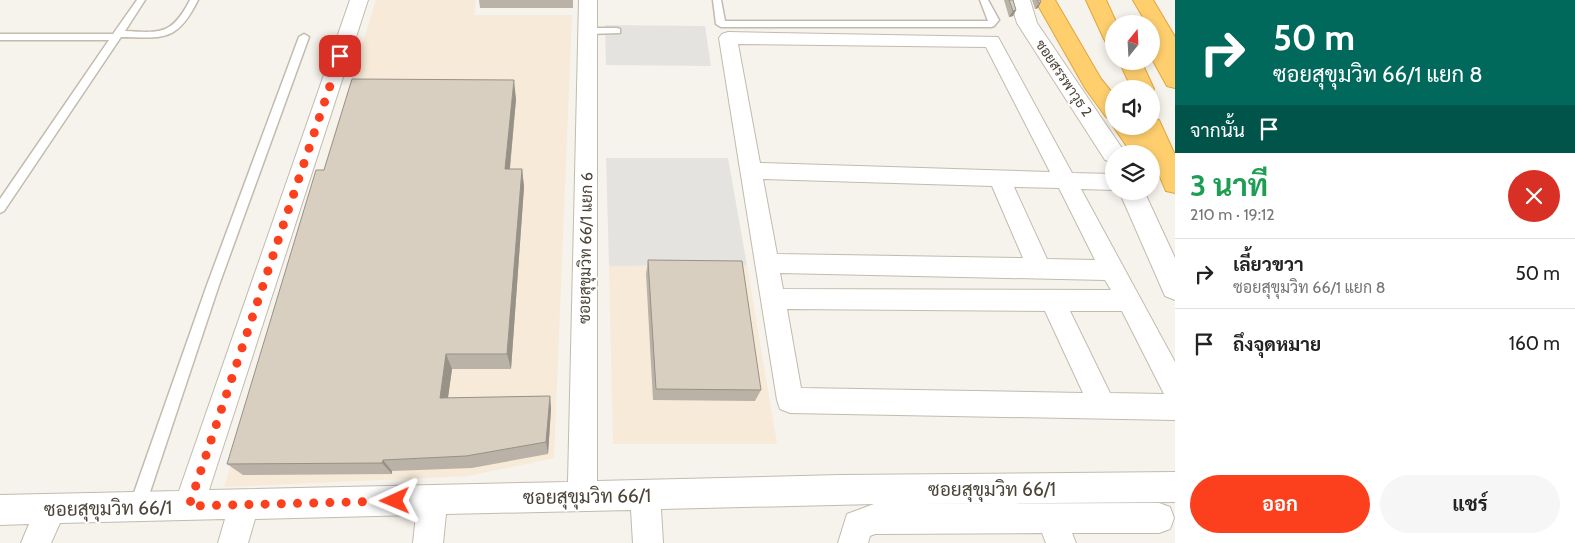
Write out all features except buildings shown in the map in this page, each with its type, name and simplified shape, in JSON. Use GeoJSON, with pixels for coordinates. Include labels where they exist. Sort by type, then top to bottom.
{"type":"FeatureCollection","features":[{"type":"Feature","properties":{"kind":"highway"},"geometry":{"type":"LineString","coordinates":[[1046,0],[1093,83],[1105,99]]}},
{"type":"Feature","properties":{"kind":"highway"},"geometry":{"type":"LineString","coordinates":[[1096,0],[1105,20]]}},
{"type":"Feature","properties":{"kind":"highway"},"geometry":{"type":"LineString","coordinates":[[1102,0],[1110,15]]}},
{"type":"Feature","properties":{"kind":"highway"},"geometry":{"type":"LineString","coordinates":[[1131,0],[1139,15]]}},
{"type":"Feature","properties":{"kind":"highway"},"geometry":{"type":"LineString","coordinates":[[1143,0],[1175,55]]}},
{"type":"Feature","properties":{"kind":"highway"},"geometry":{"type":"LineString","coordinates":[[1160,54],[1175,81]]}},
{"type":"Feature","properties":{"kind":"highway"},"geometry":{"type":"LineString","coordinates":[[1160,128],[1175,161]]}},
{"type":"Feature","properties":{"kind":"highway"},"geometry":{"type":"LineString","coordinates":[[1155,135],[1175,184]]}},
{"type":"Feature","properties":{"kind":"highway"},"geometry":{"type":"LineString","coordinates":[[1160,174],[1175,194]]}},
{"type":"Feature","properties":{"kind":"street"},"geometry":{"type":"LineString","coordinates":[[189,506],[360,0]]}},
{"type":"Feature","properties":{"kind":"street","name":"ซอยสุขุมวิท 66/1 แยก 6"},"geometry":{"type":"LineString","coordinates":[[582,496],[588,0]]}},
{"type":"Feature","properties":{"kind":"street","name":"ซอยสรรพาวุธ 2"},"geometry":{"type":"LineString","coordinates":[[1020,0],[1027,23],[1108,145]]}},
{"type":"Feature","properties":{"kind":"street"},"geometry":{"type":"LineString","coordinates":[[1175,388],[992,41],[728,38],[790,400],[1175,407]]}},
{"type":"Feature","properties":{"kind":"street"},"geometry":{"type":"LineString","coordinates":[[751,170],[1105,182]]}},
{"type":"Feature","properties":{"kind":"street"},"geometry":{"type":"LineString","coordinates":[[999,178],[1039,268]]}},
{"type":"Feature","properties":{"kind":"street"},"geometry":{"type":"LineString","coordinates":[[1135,200],[1175,288]]}},
{"type":"Feature","properties":{"kind":"street"},"geometry":{"type":"LineString","coordinates":[[766,263],[1113,270]]}},
{"type":"Feature","properties":{"kind":"street"},"geometry":{"type":"LineString","coordinates":[[772,299],[1129,301]]}},
{"type":"Feature","properties":{"kind":"street"},"geometry":{"type":"LineString","coordinates":[[1052,300],[1102,406]]}},
{"type":"Feature","properties":{"kind":"street","name":"ซอยสุขุมวิท 66/1"},"geometry":{"type":"LineString","coordinates":[[0,510],[840,490],[1175,487]]}},
{"type":"Feature","properties":{"kind":"street"},"geometry":{"type":"LineString","coordinates":[[645,495],[648,543]]}},
{"type":"Feature","properties":{"kind":"street"},"geometry":{"type":"LineString","coordinates":[[428,543],[433,500]]}},
{"type":"Feature","properties":{"kind":"street"},"geometry":{"type":"LineString","coordinates":[[233,543],[244,504]]}},
{"type":"Feature","properties":{"kind":"street"},"geometry":{"type":"LineString","coordinates":[[36,543],[51,509]]}},
{"type":"Feature","properties":{"kind":"street"},"geometry":{"type":"LineString","coordinates":[[852,543],[858,525],[875,518],[1056,531],[1159,518]]}},
{"type":"Feature","properties":{"kind":"lane"},"geometry":{"type":"LineString","coordinates":[[0,208],[141,0]]}},
{"type":"Feature","properties":{"kind":"lane"},"geometry":{"type":"LineString","coordinates":[[0,37],[154,35],[173,29],[179,24],[194,0]]}},
{"type":"Feature","properties":{"kind":"lane"},"geometry":{"type":"LineString","coordinates":[[717,0],[721,24],[991,24],[994,20],[984,0]]}},
{"type":"Feature","properties":{"kind":"lane"},"geometry":{"type":"LineString","coordinates":[[588,31],[617,31]]}},
{"type":"Feature","properties":{"kind":"lane"},"geometry":{"type":"LineString","coordinates":[[136,507],[213,284],[304,37]]}},
{"type":"Feature","properties":{"kind":"shaded area"},"geometry":{"type":"Polygon","coordinates":[[[376,0],[476,0],[474,15],[572,15],[554,458],[468,476],[224,487],[376,0]]]}},
{"type":"Feature","properties":{"kind":"shaded area"},"geometry":{"type":"Polygon","coordinates":[[[605,25],[705,26],[711,66],[606,65],[605,25]]]}},
{"type":"Feature","properties":{"kind":"shaded area"},"geometry":{"type":"Polygon","coordinates":[[[606,158],[728,158],[747,265],[609,266],[606,158]]]}},
{"type":"Feature","properties":{"kind":"shaded area"},"geometry":{"type":"Polygon","coordinates":[[[747,265],[777,444],[613,444],[609,266],[747,265]]]}},
{"type":"Feature","properties":{"kind":"route"},"geometry":{"type":"LineString","coordinates":[[340,56],[189,506],[395,501]]}}]}
